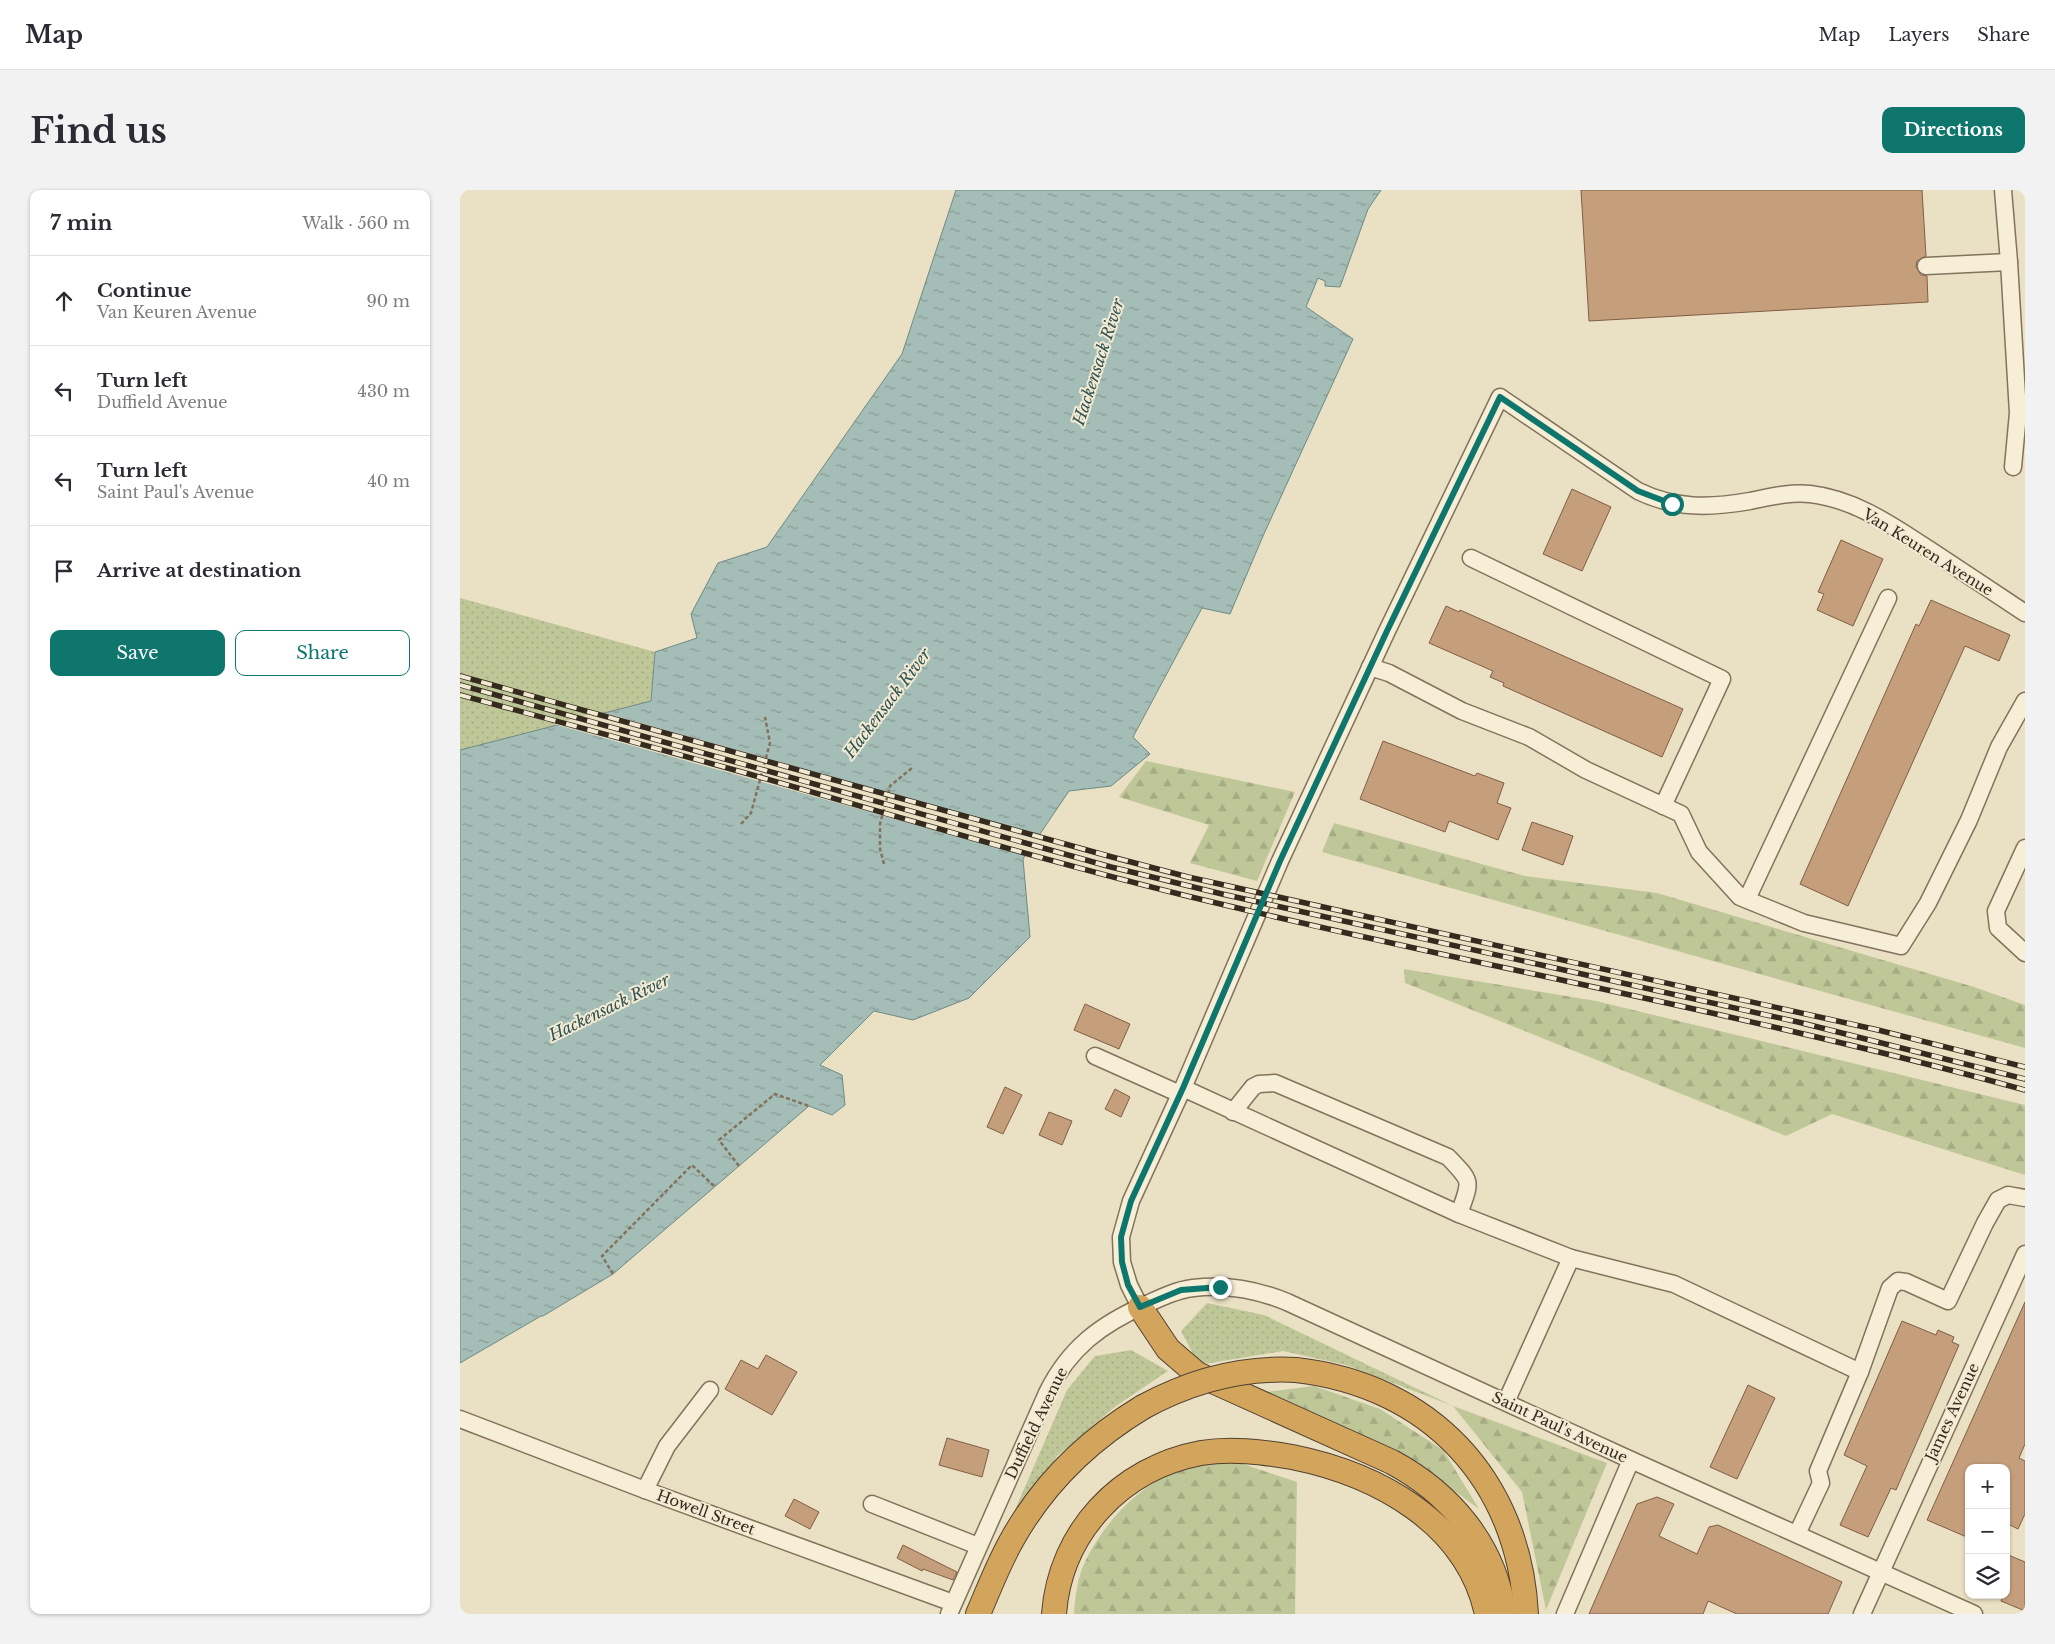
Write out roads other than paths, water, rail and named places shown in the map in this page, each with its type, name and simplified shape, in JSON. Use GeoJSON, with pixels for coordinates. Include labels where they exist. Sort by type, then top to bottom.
{"type":"FeatureCollection","features":[{"type":"Feature","properties":{"kind":"highway"},"geometry":{"type":"LineString","coordinates":[[1140,1307],[1168,1349],[1197,1374],[1392,1462],[1429,1486],[1458,1513],[1476,1537],[1495,1577],[1504,1614]]}},
{"type":"Feature","properties":{"kind":"highway"},"geometry":{"type":"LineString","coordinates":[[978,1614],[1012,1539],[1037,1501],[1061,1472],[1110,1428],[1143,1407],[1175,1391],[1226,1375],[1255,1370],[1296,1370],[1336,1376],[1375,1389],[1424,1417],[1455,1444],[1484,1481],[1506,1522],[1519,1561],[1526,1614]]}},
{"type":"Feature","properties":{"kind":"highway"},"geometry":{"type":"LineString","coordinates":[[1054,1614],[1062,1571],[1074,1543],[1091,1518],[1111,1497],[1135,1478],[1160,1465],[1201,1453],[1229,1451],[1272,1454],[1313,1462],[1354,1475],[1405,1500],[1438,1526],[1455,1546],[1470,1570],[1487,1614]]}},
{"type":"Feature","properties":{"kind":"street"},"geometry":{"type":"LineString","coordinates":[[2003,190],[2018,413],[2013,467]]}},
{"type":"Feature","properties":{"kind":"street"},"geometry":{"type":"LineString","coordinates":[[1926,266],[2009,262]]}},
{"type":"Feature","properties":{"kind":"street","name":"Van Keuren Avenue"},"geometry":{"type":"LineString","coordinates":[[1370,666],[1500,397],[1630,486],[1649,496],[1672,504],[1697,507],[1729,504],[1786,494],[1809,494],[1830,499],[1852,506],[1885,522],[2025,613]]}},
{"type":"Feature","properties":{"kind":"street"},"geometry":{"type":"LineString","coordinates":[[1471,558],[1722,679],[1664,806]]}},
{"type":"Feature","properties":{"kind":"street"},"geometry":{"type":"LineString","coordinates":[[1747,899],[1888,598]]}},
{"type":"Feature","properties":{"kind":"street"},"geometry":{"type":"LineString","coordinates":[[1140,1307],[1124,1273],[1121,1249],[1123,1226],[1131,1201],[1182,1091],[1280,861],[1370,666],[1389,672],[1462,711],[1529,737],[1586,770],[1681,814],[1699,852],[1740,897],[1804,923],[1901,946],[1928,903],[1969,820],[1999,747],[2025,701]]}},
{"type":"Feature","properties":{"kind":"street"},"geometry":{"type":"LineString","coordinates":[[2025,848],[1996,911],[1998,928],[2025,953]]}},
{"type":"Feature","properties":{"kind":"street"},"geometry":{"type":"LineString","coordinates":[[1095,1056],[1233,1112],[1459,1214],[1571,1258],[1674,1284],[1860,1372]]}},
{"type":"Feature","properties":{"kind":"street"},"geometry":{"type":"LineString","coordinates":[[1233,1112],[1253,1087],[1259,1084],[1275,1083],[1448,1157],[1467,1176],[1469,1184],[1459,1214]]}},
{"type":"Feature","properties":{"kind":"street"},"geometry":{"type":"LineString","coordinates":[[1797,1534],[1822,1482],[1818,1471],[1860,1372],[1890,1288],[1898,1281],[1906,1282],[1948,1301],[1984,1224],[1998,1200],[2008,1195],[2025,1198]]}},
{"type":"Feature","properties":{"kind":"street","name":"James Avenue"},"geometry":{"type":"LineString","coordinates":[[1862,1614],[2025,1254]]}},
{"type":"Feature","properties":{"kind":"street"},"geometry":{"type":"LineString","coordinates":[[1506,1402],[1571,1258]]}},
{"type":"Feature","properties":{"kind":"street","name":"Saint Paul's Avenue"},"geometry":{"type":"LineString","coordinates":[[1140,1307],[1175,1292],[1196,1288],[1220,1287],[1260,1293],[1287,1302],[1631,1460],[1974,1614]]}},
{"type":"Feature","properties":{"kind":"street","name":"Duffield Avenue"},"geometry":{"type":"LineString","coordinates":[[951,1608],[1047,1393],[1061,1368],[1078,1348],[1100,1328],[1140,1307]]}},
{"type":"Feature","properties":{"kind":"street"},"geometry":{"type":"LineString","coordinates":[[646,1490],[667,1446],[710,1390]]}},
{"type":"Feature","properties":{"kind":"street","name":"Howell Street"},"geometry":{"type":"LineString","coordinates":[[460,1419],[951,1608]]}},
{"type":"Feature","properties":{"kind":"street"},"geometry":{"type":"LineString","coordinates":[[1565,1614],[1631,1460]]}},
{"type":"Feature","properties":{"kind":"street"},"geometry":{"type":"LineString","coordinates":[[872,1504],[978,1546]]}},
{"type":"Feature","properties":{"kind":"water","name":"Hackensack River"},"geometry":{"type":"Polygon","coordinates":[[[956,190],[1381,190],[1368,209],[1340,287],[1325,286],[1325,281],[1318,278],[1306,307],[1353,339],[1263,536],[1230,614],[1202,608],[1133,737],[1150,754],[1111,786],[1069,791],[1023,859],[1030,937],[969,998],[913,1020],[874,1011],[820,1065],[842,1075],[845,1105],[832,1115],[809,1106],[613,1274],[460,1363],[460,750],[651,701],[655,652],[697,638],[691,614],[718,563],[767,547],[902,354],[956,190]]]}},
{"type":"Feature","properties":{"kind":"railway"},"geometry":{"type":"LineString","coordinates":[[460,676],[1188,877],[1878,1030],[2025,1067]]}},
{"type":"Feature","properties":{"kind":"railway"},"geometry":{"type":"LineString","coordinates":[[460,685],[1111,867],[1222,894],[1798,1022],[2025,1079]]}},
{"type":"Feature","properties":{"kind":"railway"},"geometry":{"type":"LineString","coordinates":[[460,695],[749,774],[1017,851],[1179,894],[1390,943],[1709,1012],[1920,1062],[2025,1090]]}}]}
